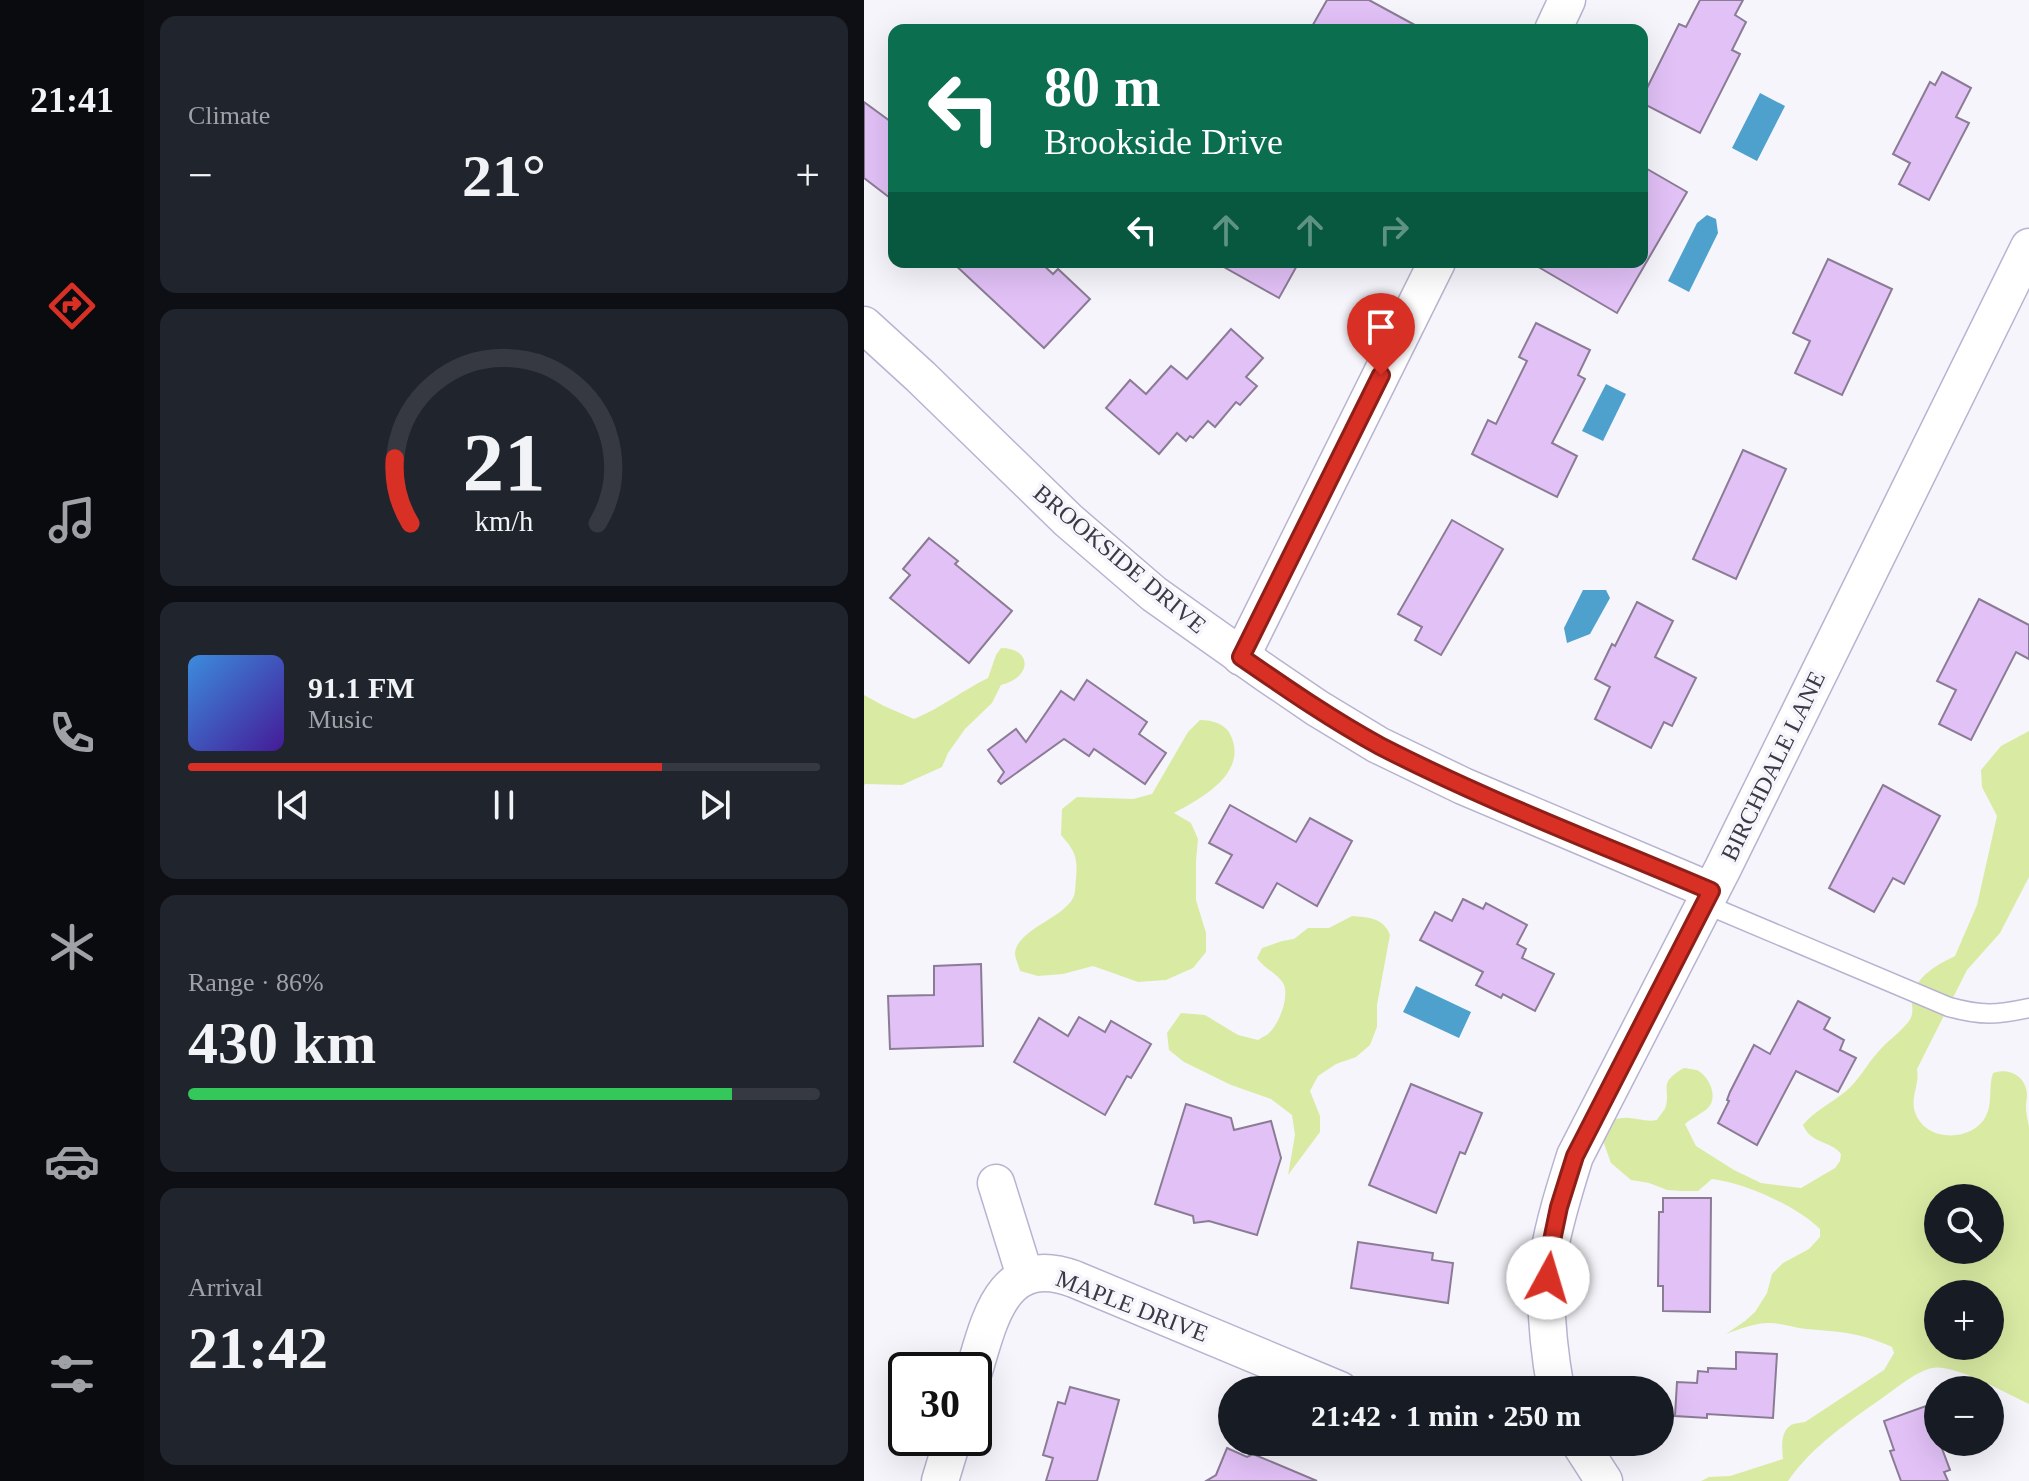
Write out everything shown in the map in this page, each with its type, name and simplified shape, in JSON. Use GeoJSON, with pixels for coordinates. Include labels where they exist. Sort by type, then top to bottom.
{"type":"FeatureCollection","features":[{"type":"Feature","properties":{"kind":"street"},"geometry":{"type":"LineString","coordinates":[[1556,24],[1567,0]]}},
{"type":"Feature","properties":{"kind":"street","name":"BIRCHDALE LANE"},"geometry":{"type":"LineString","coordinates":[[1553,1376],[1547,1301],[1549,1255],[1559,1207],[1575,1156],[1708,898],[2029,247]]}},
{"type":"Feature","properties":{"kind":"street"},"geometry":{"type":"LineString","coordinates":[[1241,657],[1434,268]]}},
{"type":"Feature","properties":{"kind":"street","name":"BROOKSIDE DRIVE"},"geometry":{"type":"LineString","coordinates":[[864,325],[1068,520],[1154,594],[1241,657],[1317,708],[1392,752],[1708,898]]}},
{"type":"Feature","properties":{"kind":"street"},"geometry":{"type":"LineString","coordinates":[[996,1183],[1025,1276]]}},
{"type":"Feature","properties":{"kind":"street","name":"MAPLE DRIVE"},"geometry":{"type":"LineString","coordinates":[[980,1352],[997,1306],[1025,1276],[1042,1272],[1064,1276],[1306,1376]]}},
{"type":"Feature","properties":{"kind":"street"},"geometry":{"type":"LineString","coordinates":[[940,1481],[948,1456]]}},
{"type":"Feature","properties":{"kind":"street"},"geometry":{"type":"LineString","coordinates":[[1588,1456],[1604,1481]]}},
{"type":"Feature","properties":{"kind":"lane"},"geometry":{"type":"LineString","coordinates":[[1708,898],[1949,1007],[1976,1014],[2005,1014],[2029,1008]]}},
{"type":"Feature","properties":{"kind":"green space"},"geometry":{"type":"Polygon","coordinates":[[[1001,648],[1019,653],[1025,664],[1023,670],[1019,676],[1001,685],[992,703],[965,729],[942,767],[902,785],[864,786],[864,695],[914,719],[988,678],[1001,648]]]}},
{"type":"Feature","properties":{"kind":"green space"},"geometry":{"type":"Polygon","coordinates":[[[1200,720],[1226,728],[1234,750],[1233,762],[1219,784],[1174,813],[1191,823],[1198,839],[1196,900],[1206,933],[1206,952],[1193,968],[1166,980],[1138,982],[1093,966],[1063,974],[1038,976],[1020,971],[1015,955],[1018,945],[1068,905],[1075,894],[1076,860],[1061,835],[1062,809],[1077,797],[1133,799],[1152,794],[1188,732],[1200,720]]]}},
{"type":"Feature","properties":{"kind":"green space"},"geometry":{"type":"Polygon","coordinates":[[[2029,731],[2029,877],[2000,933],[1967,970],[1917,1069],[1914,1106],[1920,1122],[1928,1129],[1938,1134],[1960,1134],[1980,1125],[1986,1116],[1993,1073],[2011,1072],[2024,1082],[2029,1127],[2029,1404],[2004,1392],[2004,1376],[1968,1376],[1953,1370],[1932,1368],[1908,1380],[1833,1434],[1788,1481],[1701,1481],[1709,1477],[1730,1476],[1783,1459],[1782,1440],[1787,1428],[1805,1422],[1884,1370],[1894,1353],[1892,1347],[1859,1336],[1774,1323],[1752,1325],[1726,1334],[1755,1312],[1767,1293],[1772,1274],[1783,1263],[1809,1249],[1820,1237],[1820,1229],[1784,1204],[1725,1181],[1712,1179],[1698,1191],[1681,1191],[1631,1180],[1611,1163],[1602,1138],[1603,1122],[1623,1118],[1657,1120],[1665,1109],[1670,1078],[1684,1068],[1697,1070],[1709,1083],[1713,1094],[1707,1109],[1685,1124],[1696,1146],[1761,1183],[1801,1188],[1835,1168],[1841,1154],[1811,1136],[1803,1125],[1851,1087],[1882,1048],[1909,1021],[1912,997],[1918,983],[1935,967],[1955,956],[1977,905],[1997,816],[1982,787],[1981,770],[2001,746],[2029,731]]]}},
{"type":"Feature","properties":{"kind":"green space"},"geometry":{"type":"Polygon","coordinates":[[[1352,916],[1380,922],[1390,935],[1377,1005],[1377,1027],[1370,1045],[1356,1057],[1336,1064],[1318,1076],[1310,1091],[1320,1116],[1320,1132],[1288,1175],[1295,1135],[1292,1115],[1271,1099],[1231,1085],[1184,1062],[1169,1050],[1167,1033],[1181,1013],[1205,1015],[1238,1035],[1258,1040],[1273,1029],[1284,1004],[1285,990],[1282,981],[1257,958],[1262,948],[1294,939],[1308,928],[1329,928],[1352,916]]]}},
{"type":"Feature","properties":{"kind":"water"},"geometry":{"type":"Polygon","coordinates":[[[1760,93],[1785,106],[1757,161],[1732,148],[1760,93]]]}},
{"type":"Feature","properties":{"kind":"water"},"geometry":{"type":"Polygon","coordinates":[[[1707,215],[1716,219],[1718,233],[1689,292],[1668,281],[1697,223],[1707,215]]]}},
{"type":"Feature","properties":{"kind":"water"},"geometry":{"type":"Polygon","coordinates":[[[1606,384],[1626,394],[1603,441],[1582,431],[1606,384]]]}},
{"type":"Feature","properties":{"kind":"water"},"geometry":{"type":"Polygon","coordinates":[[[1583,590],[1606,590],[1610,598],[1590,634],[1567,643],[1564,628],[1583,590]]]}},
{"type":"Feature","properties":{"kind":"water"},"geometry":{"type":"Polygon","coordinates":[[[1416,986],[1471,1012],[1459,1038],[1403,1012],[1416,986]]]}},
{"type":"Feature","properties":{"kind":"building"},"geometry":{"type":"Polygon","coordinates":[[[1327,0],[1369,0],[1413,24],[1313,24],[1327,0]]]}},
{"type":"Feature","properties":{"kind":"building"},"geometry":{"type":"Polygon","coordinates":[[[1700,0],[1743,0],[1735,15],[1746,22],[1732,50],[1740,54],[1700,133],[1648,106],[1648,86],[1679,24],[1686,27],[1700,0]]]}},
{"type":"Feature","properties":{"kind":"building"},"geometry":{"type":"Polygon","coordinates":[[[1942,72],[1971,88],[1956,117],[1969,123],[1929,200],[1899,184],[1910,163],[1893,154],[1930,82],[1935,85],[1942,72]]]}},
{"type":"Feature","properties":{"kind":"building"},"geometry":{"type":"Polygon","coordinates":[[[864,102],[888,120],[888,196],[864,178],[864,102]]]}},
{"type":"Feature","properties":{"kind":"building"},"geometry":{"type":"Polygon","coordinates":[[[1648,169],[1687,192],[1648,259],[1648,169]]]}},
{"type":"Feature","properties":{"kind":"building"},"geometry":{"type":"Polygon","coordinates":[[[1828,259],[1892,289],[1842,395],[1795,373],[1810,341],[1793,333],[1828,259]]]}},
{"type":"Feature","properties":{"kind":"building"},"geometry":{"type":"Polygon","coordinates":[[[958,268],[1046,268],[1053,274],[1058,269],[1090,299],[1044,348],[958,268]]]}},
{"type":"Feature","properties":{"kind":"building"},"geometry":{"type":"Polygon","coordinates":[[[1226,268],[1296,268],[1279,298],[1226,268]]]}},
{"type":"Feature","properties":{"kind":"building"},"geometry":{"type":"Polygon","coordinates":[[[1540,268],[1643,268],[1617,313],[1540,268]]]}},
{"type":"Feature","properties":{"kind":"building"},"geometry":{"type":"Polygon","coordinates":[[[1536,323],[1590,350],[1578,375],[1585,379],[1552,443],[1577,456],[1557,497],[1472,454],[1488,420],[1496,424],[1527,361],[1519,357],[1536,323]]]}},
{"type":"Feature","properties":{"kind":"building"},"geometry":{"type":"Polygon","coordinates":[[[1231,329],[1263,358],[1246,377],[1257,386],[1240,405],[1236,402],[1215,427],[1208,421],[1193,438],[1190,436],[1186,441],[1177,433],[1159,454],[1106,408],[1130,380],[1146,394],[1171,366],[1187,379],[1231,329]]]}},
{"type":"Feature","properties":{"kind":"building"},"geometry":{"type":"Polygon","coordinates":[[[1743,450],[1786,469],[1736,579],[1693,559],[1743,450]]]}},
{"type":"Feature","properties":{"kind":"building"},"geometry":{"type":"Polygon","coordinates":[[[1452,520],[1503,549],[1441,655],[1415,640],[1422,627],[1398,614],[1452,520]]]}},
{"type":"Feature","properties":{"kind":"building"},"geometry":{"type":"Polygon","coordinates":[[[929,538],[1012,611],[969,663],[890,598],[910,575],[903,569],[929,538]]]}},
{"type":"Feature","properties":{"kind":"building"},"geometry":{"type":"Polygon","coordinates":[[[1979,599],[2029,625],[2029,659],[2016,652],[1971,740],[1939,724],[1956,690],[1937,681],[1979,599]]]}},
{"type":"Feature","properties":{"kind":"building"},"geometry":{"type":"Polygon","coordinates":[[[1637,602],[1673,621],[1655,657],[1696,678],[1672,726],[1664,722],[1651,748],[1595,719],[1610,687],[1595,679],[1637,602]]]}},
{"type":"Feature","properties":{"kind":"building"},"geometry":{"type":"Polygon","coordinates":[[[1087,680],[1147,722],[1139,734],[1166,753],[1145,784],[1094,749],[1089,756],[1064,739],[1001,784],[998,781],[1004,772],[988,750],[1016,729],[1026,742],[1061,691],[1074,700],[1087,680]]]}},
{"type":"Feature","properties":{"kind":"building"},"geometry":{"type":"Polygon","coordinates":[[[1883,785],[1940,816],[1904,884],[1893,878],[1874,912],[1829,888],[1883,785]]]}},
{"type":"Feature","properties":{"kind":"building"},"geometry":{"type":"Polygon","coordinates":[[[1230,805],[1296,842],[1310,818],[1352,841],[1317,906],[1277,883],[1263,908],[1216,883],[1232,855],[1209,843],[1230,805]]]}},
{"type":"Feature","properties":{"kind":"building"},"geometry":{"type":"Polygon","coordinates":[[[1463,899],[1483,909],[1486,903],[1527,925],[1517,944],[1526,949],[1522,958],[1554,974],[1535,1011],[1503,994],[1501,998],[1476,985],[1483,972],[1420,940],[1435,912],[1452,921],[1463,899]]]}},
{"type":"Feature","properties":{"kind":"building"},"geometry":{"type":"Polygon","coordinates":[[[981,964],[983,1046],[890,1049],[888,996],[934,995],[934,966],[981,964]]]}},
{"type":"Feature","properties":{"kind":"building"},"geometry":{"type":"Polygon","coordinates":[[[1798,1001],[1830,1018],[1824,1029],[1844,1040],[1840,1050],[1856,1058],[1838,1092],[1796,1071],[1757,1145],[1718,1123],[1754,1045],[1770,1054],[1798,1001]]]}},
{"type":"Feature","properties":{"kind":"building"},"geometry":{"type":"Polygon","coordinates":[[[1079,1017],[1105,1032],[1111,1021],[1151,1044],[1131,1078],[1127,1076],[1105,1115],[1014,1062],[1039,1018],[1068,1036],[1079,1017]]]}},
{"type":"Feature","properties":{"kind":"building"},"geometry":{"type":"Polygon","coordinates":[[[1411,1084],[1482,1113],[1465,1154],[1460,1152],[1436,1213],[1369,1185],[1411,1084]]]}},
{"type":"Feature","properties":{"kind":"building"},"geometry":{"type":"Polygon","coordinates":[[[1186,1104],[1231,1118],[1234,1130],[1271,1121],[1281,1158],[1257,1235],[1209,1221],[1194,1223],[1193,1216],[1155,1204],[1186,1104]]]}},
{"type":"Feature","properties":{"kind":"building"},"geometry":{"type":"Polygon","coordinates":[[[1663,1198],[1711,1198],[1710,1312],[1663,1311],[1663,1286],[1658,1286],[1659,1212],[1663,1212],[1663,1198]]]}},
{"type":"Feature","properties":{"kind":"building"},"geometry":{"type":"Polygon","coordinates":[[[1358,1242],[1433,1253],[1432,1260],[1453,1263],[1448,1303],[1351,1288],[1358,1242]]]}},
{"type":"Feature","properties":{"kind":"building"},"geometry":{"type":"Polygon","coordinates":[[[1736,1352],[1777,1354],[1773,1418],[1707,1414],[1707,1418],[1675,1416],[1677,1382],[1697,1383],[1698,1371],[1708,1372],[1708,1368],[1736,1369],[1736,1352]]]}},
{"type":"Feature","properties":{"kind":"building"},"geometry":{"type":"Polygon","coordinates":[[[1070,1387],[1119,1400],[1097,1481],[1046,1481],[1053,1458],[1043,1455],[1058,1402],[1065,1404],[1070,1387]]]}},
{"type":"Feature","properties":{"kind":"building"},"geometry":{"type":"Polygon","coordinates":[[[1924,1407],[1924,1456],[1945,1456],[1950,1470],[1944,1472],[1948,1481],[1901,1481],[1890,1451],[1894,1450],[1884,1421],[1924,1407]]]}},
{"type":"Feature","properties":{"kind":"building"},"geometry":{"type":"Polygon","coordinates":[[[1224,1456],[1258,1456],[1317,1481],[1206,1481],[1216,1475],[1224,1456]]]}},
{"type":"Feature","properties":{"kind":"route"},"geometry":{"type":"LineString","coordinates":[[1381,375],[1241,657],[1378,745],[1463,786],[1711,891],[1575,1156],[1559,1207],[1549,1255],[1548,1278]]}}]}
